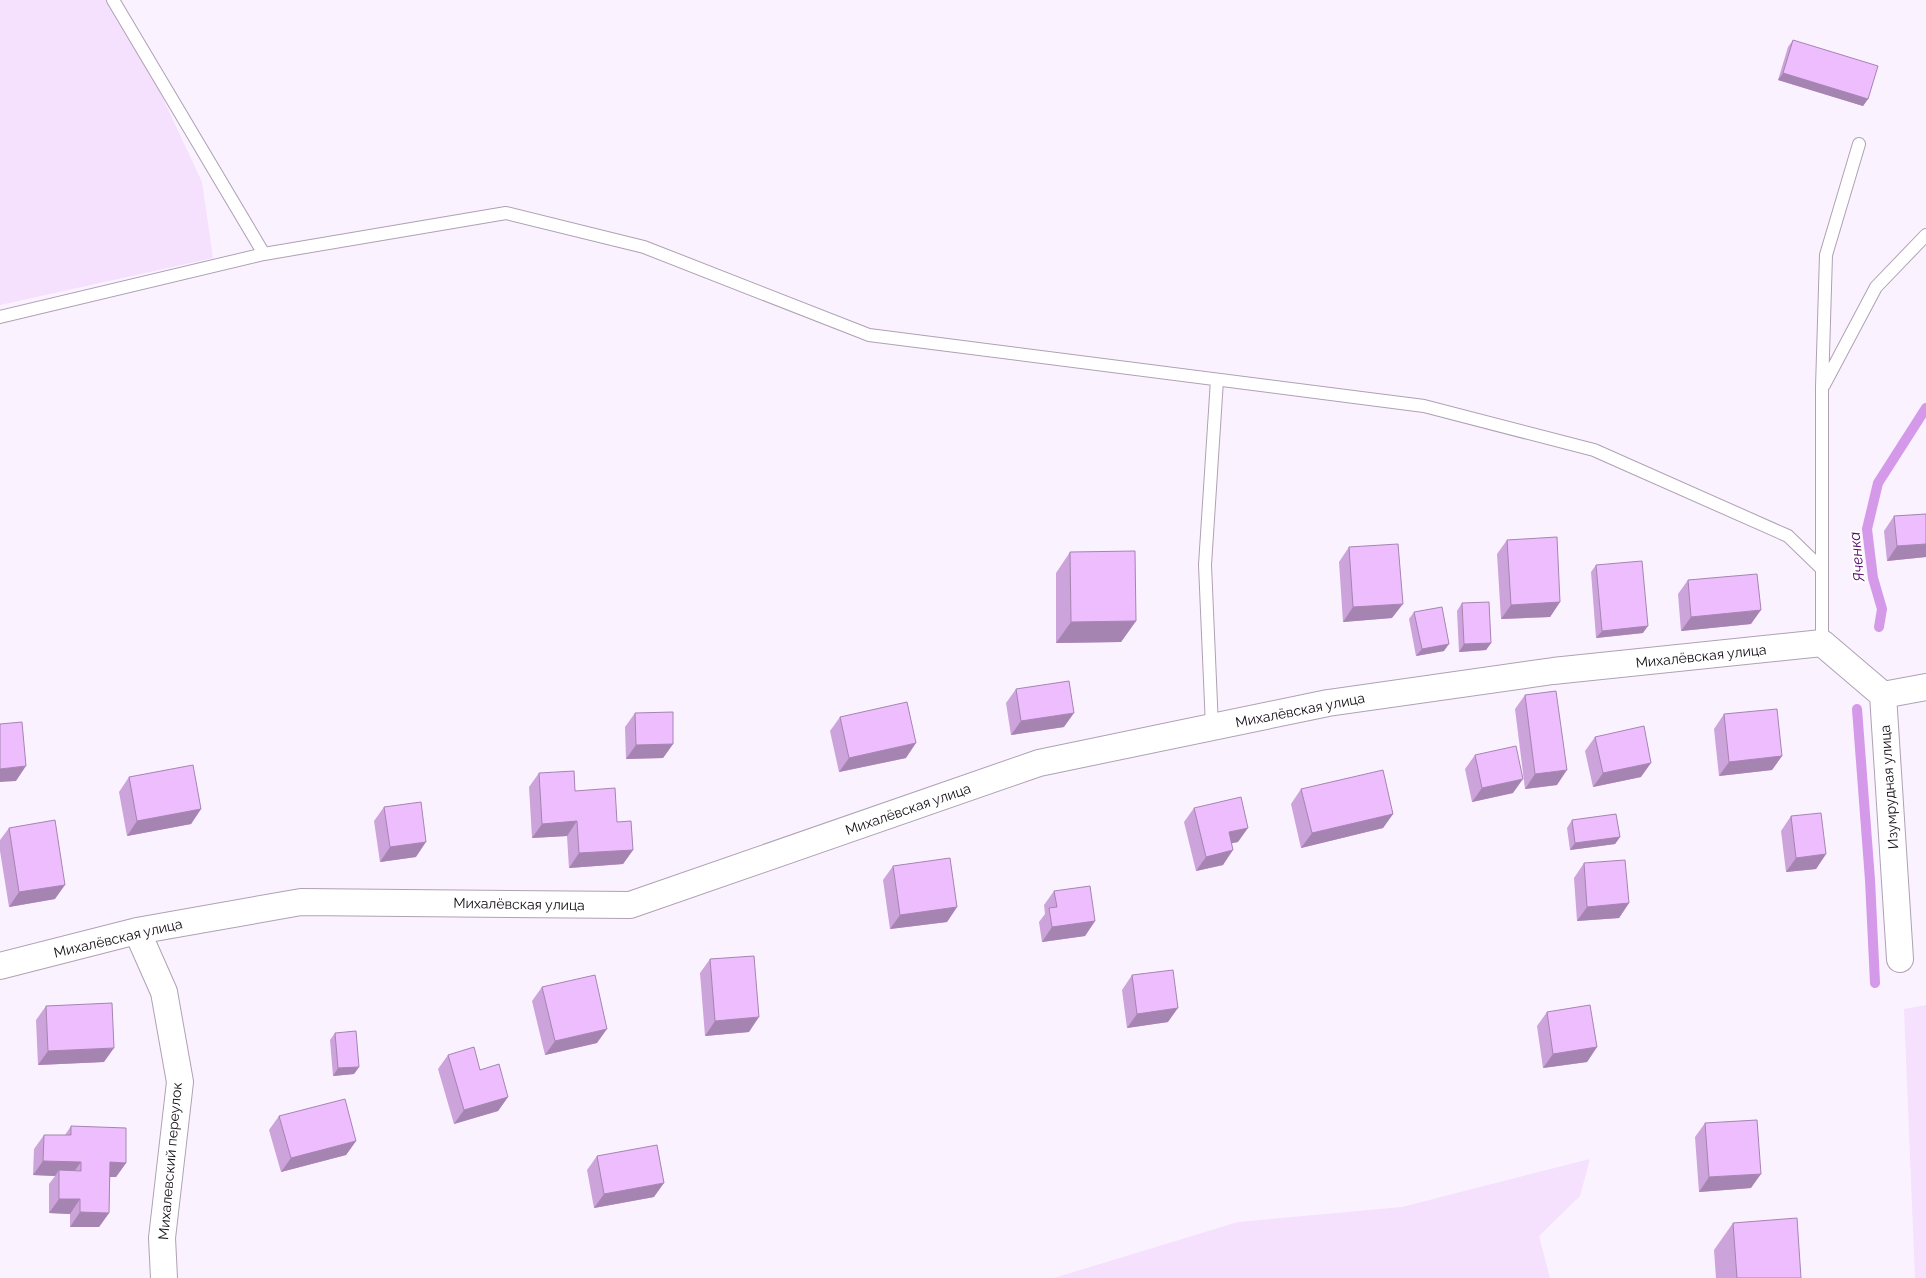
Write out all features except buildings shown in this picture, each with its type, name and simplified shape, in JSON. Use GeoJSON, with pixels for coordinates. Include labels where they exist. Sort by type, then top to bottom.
{"type":"FeatureCollection","features":[{"type":"Feature","properties":{"kind":"street","name":"Михалёвская улица"},"geometry":{"type":"LineString","coordinates":[[0,966],[137,931],[302,902],[630,905],[1039,764],[1328,703],[1553,671],[1822,643]]}},
{"type":"Feature","properties":{"kind":"street"},"geometry":{"type":"LineString","coordinates":[[1822,643],[1883,695],[1926,687]]}},
{"type":"Feature","properties":{"kind":"street","name":"Изумрудная улица"},"geometry":{"type":"LineString","coordinates":[[1883,695],[1900,959]]}},
{"type":"Feature","properties":{"kind":"street","name":"Михалевский переулок"},"geometry":{"type":"LineString","coordinates":[[137,931],[164,992],[180,1082],[162,1238],[164,1278]]}},
{"type":"Feature","properties":{"kind":"lane"},"geometry":{"type":"LineString","coordinates":[[112,0],[264,254]]}},
{"type":"Feature","properties":{"kind":"lane"},"geometry":{"type":"LineString","coordinates":[[1822,643],[1822,387],[1826,255],[1858,144]]}},
{"type":"Feature","properties":{"kind":"lane"},"geometry":{"type":"LineString","coordinates":[[0,317],[264,254],[506,213],[644,247],[869,335],[1424,406],[1594,450],[1788,536],[1822,569]]}},
{"type":"Feature","properties":{"kind":"lane"},"geometry":{"type":"LineString","coordinates":[[1822,387],[1876,287],[1926,235]]}},
{"type":"Feature","properties":{"kind":"lane"},"geometry":{"type":"LineString","coordinates":[[1212,727],[1205,565],[1217,380]]}},
{"type":"Feature","properties":{"kind":"shaded area"},"geometry":{"type":"Polygon","coordinates":[[[0,0],[117,0],[202,182],[213,258],[0,305],[0,0]]]}},
{"type":"Feature","properties":{"kind":"shaded area"},"geometry":{"type":"Polygon","coordinates":[[[1926,1005],[1926,1278],[1915,1278],[1904,1009],[1926,1005]]]}},
{"type":"Feature","properties":{"kind":"shaded area"},"geometry":{"type":"Polygon","coordinates":[[[1590,1159],[1580,1196],[1539,1236],[1550,1278],[1054,1278],[1238,1222],[1402,1207],[1590,1159]]]}},
{"type":"Feature","properties":{"kind":"waterway","name":"Яченка"},"geometry":{"type":"LineString","coordinates":[[1879,627],[1882,609],[1873,578],[1867,529],[1878,483],[1926,408]]}},
{"type":"Feature","properties":{"kind":"waterway"},"geometry":{"type":"LineString","coordinates":[[1857,709],[1870,880],[1875,983]]}}]}
